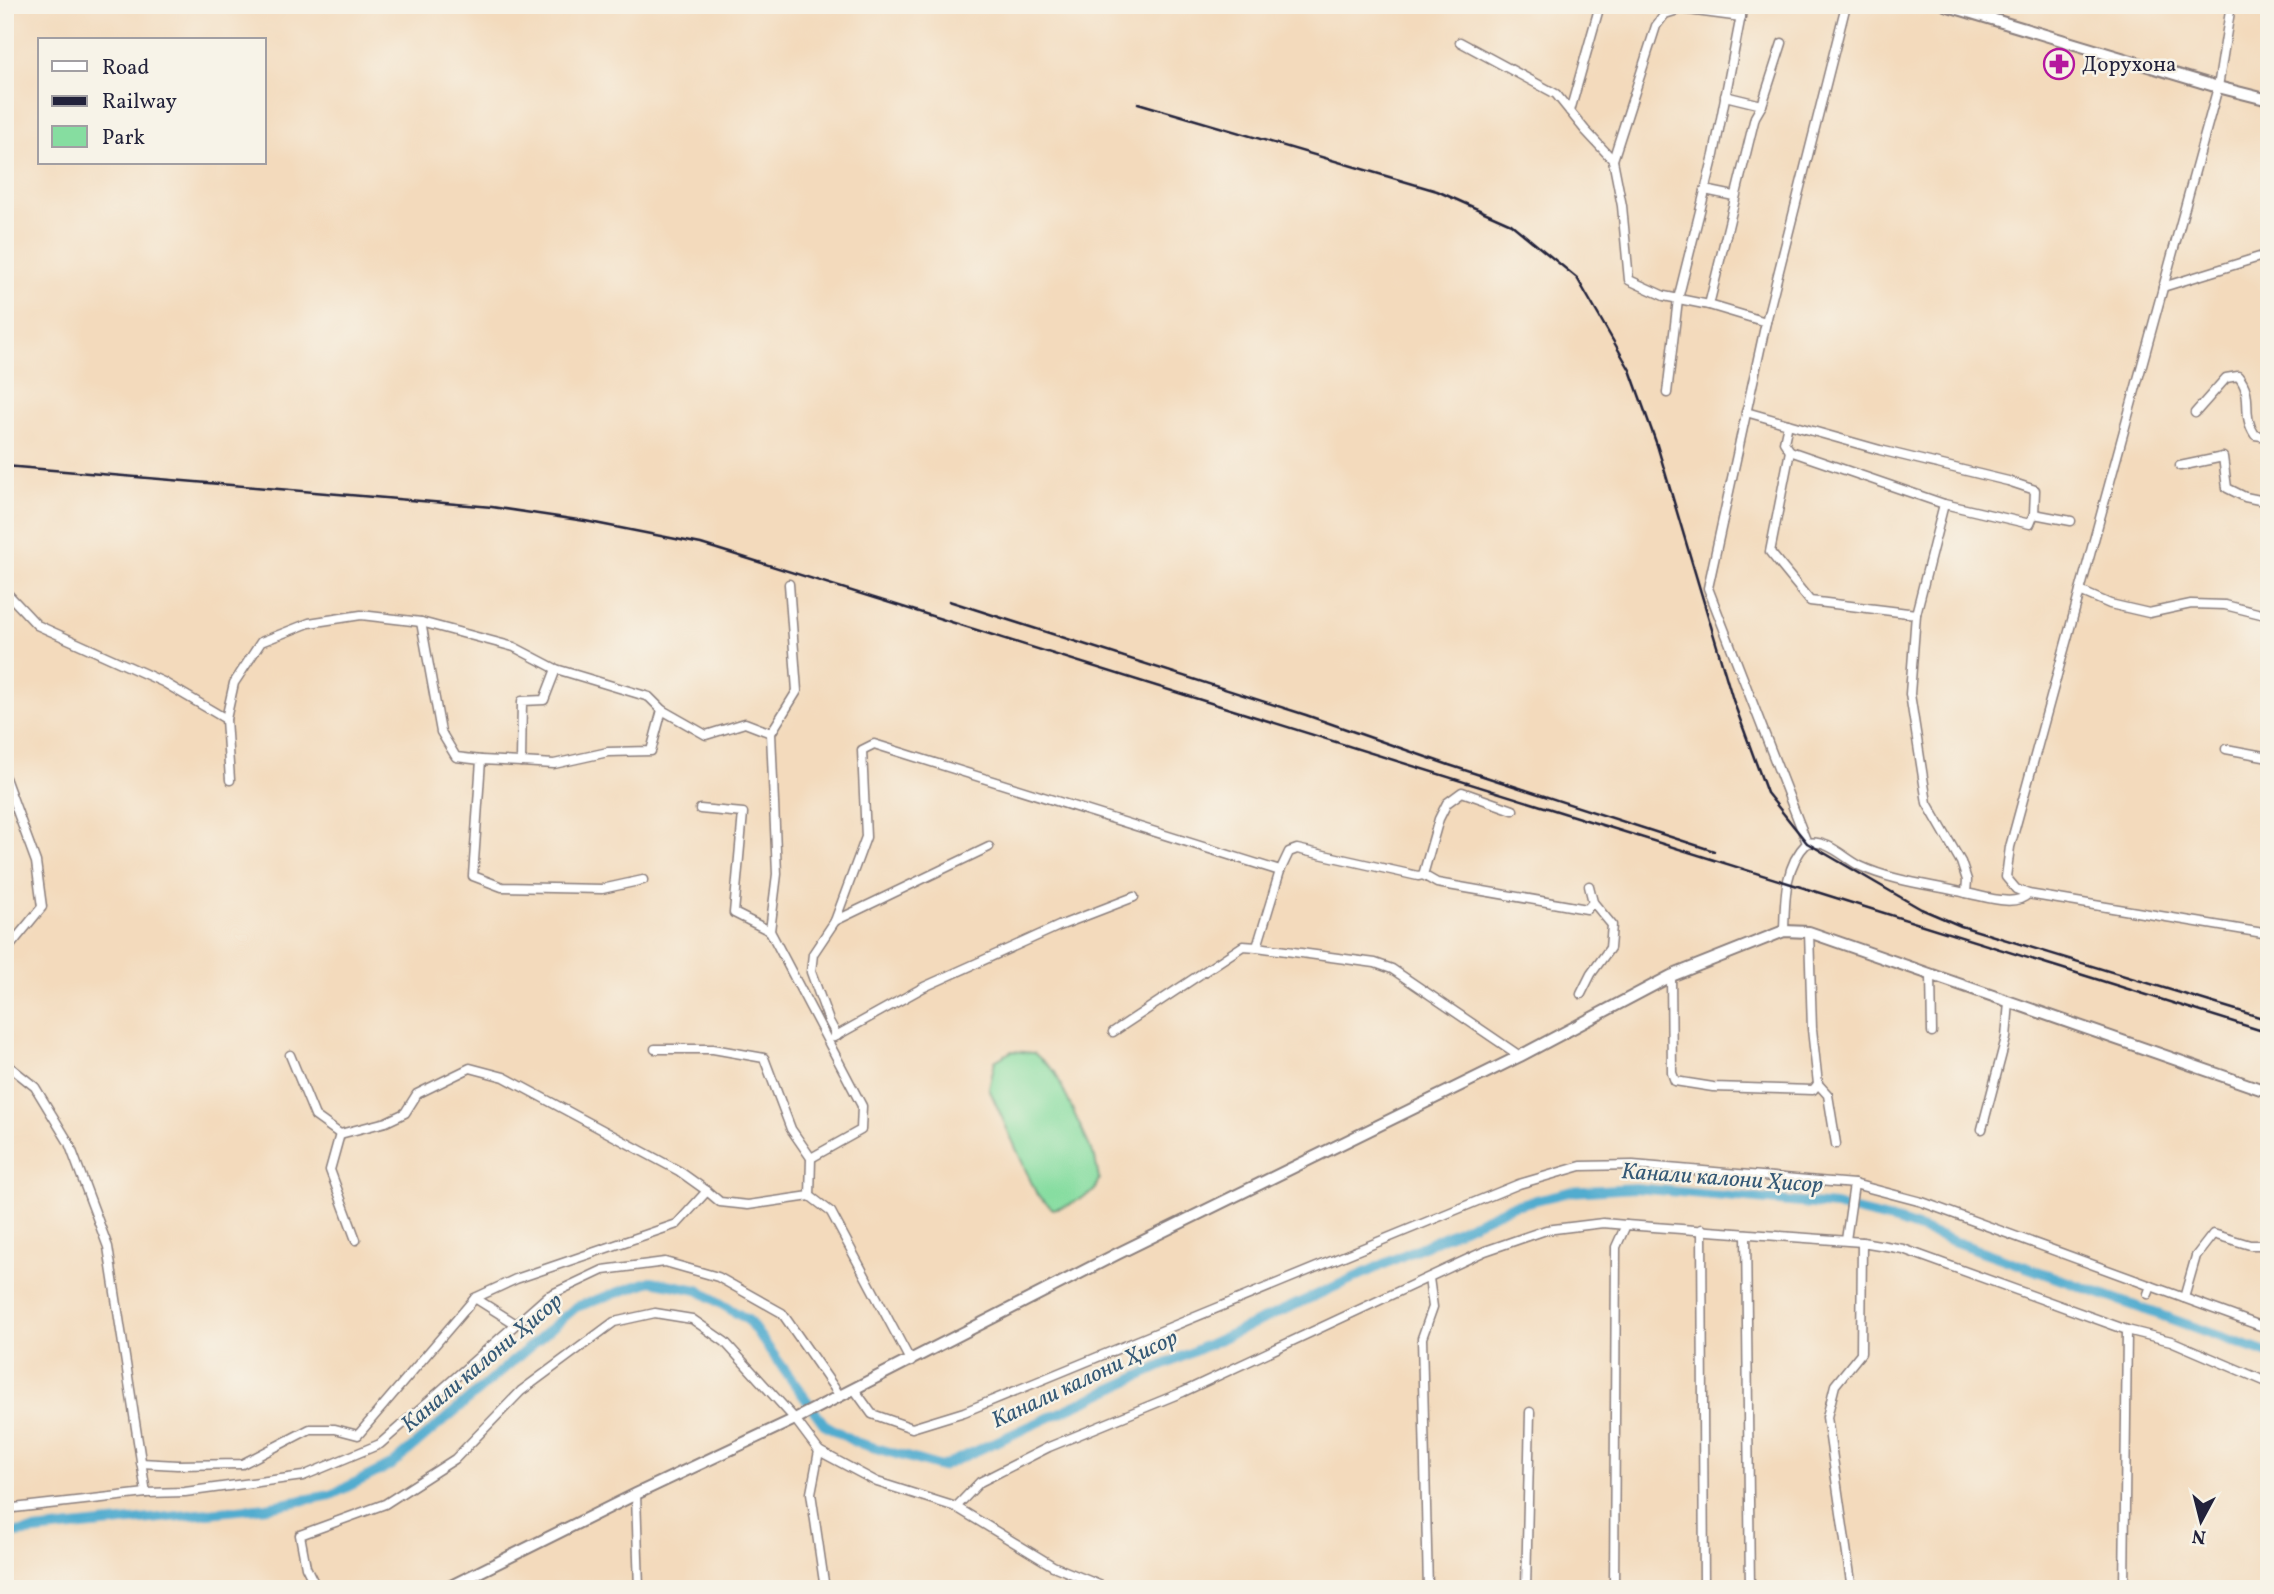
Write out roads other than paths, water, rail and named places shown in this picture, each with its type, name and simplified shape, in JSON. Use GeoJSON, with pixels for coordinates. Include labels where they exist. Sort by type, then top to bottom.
{"type":"FeatureCollection","features":[{"type":"Feature","properties":{"kind":"main road"},"geometry":{"type":"LineString","coordinates":[[1945,5],[1979,8],[2218,87],[2269,100]]}},
{"type":"Feature","properties":{"kind":"main road"},"geometry":{"type":"LineString","coordinates":[[445,1589],[911,1362],[1117,1254],[1520,1056],[1671,976],[1784,931],[1809,932],[2269,1092]]}},
{"type":"Feature","properties":{"kind":"street"},"geometry":{"type":"LineString","coordinates":[[1570,111],[1600,5]]}},
{"type":"Feature","properties":{"kind":"street"},"geometry":{"type":"LineString","coordinates":[[1667,393],[1678,299],[1705,190],[1743,5]]}},
{"type":"Feature","properties":{"kind":"street"},"geometry":{"type":"LineString","coordinates":[[1807,843],[1708,588],[1766,322],[1846,5]]}},
{"type":"Feature","properties":{"kind":"street"},"geometry":{"type":"LineString","coordinates":[[2231,5],[2218,87],[2010,847],[2006,877],[2016,889],[2028,894],[2269,934]]}},
{"type":"Feature","properties":{"kind":"street"},"geometry":{"type":"LineString","coordinates":[[1741,17],[1681,9],[1665,14],[1656,26],[1614,160],[1622,206],[1629,280],[1664,296],[1709,305],[1766,322]]}},
{"type":"Feature","properties":{"kind":"street"},"geometry":{"type":"LineString","coordinates":[[1460,42],[1556,94],[1614,160]]}},
{"type":"Feature","properties":{"kind":"street"},"geometry":{"type":"LineString","coordinates":[[1709,305],[1755,117],[1762,105],[1782,43]]}},
{"type":"Feature","properties":{"kind":"street"},"geometry":{"type":"LineString","coordinates":[[1725,96],[1762,105]]}},
{"type":"Feature","properties":{"kind":"street"},"geometry":{"type":"LineString","coordinates":[[1705,190],[1734,196]]}},
{"type":"Feature","properties":{"kind":"street"},"geometry":{"type":"LineString","coordinates":[[2163,287],[2269,254]]}},
{"type":"Feature","properties":{"kind":"street"},"geometry":{"type":"LineString","coordinates":[[2194,413],[2226,379],[2238,376],[2246,385],[2249,425],[2255,435],[2269,437]]}},
{"type":"Feature","properties":{"kind":"street"},"geometry":{"type":"LineString","coordinates":[[1746,412],[2035,490],[2034,514],[2030,524],[1944,504],[1790,451],[1784,442],[1788,424]]}},
{"type":"Feature","properties":{"kind":"street"},"geometry":{"type":"LineString","coordinates":[[1790,451],[1769,552],[1810,601],[1916,614]]}},
{"type":"Feature","properties":{"kind":"street"},"geometry":{"type":"LineString","coordinates":[[2180,466],[2223,457],[2227,488],[2245,498],[2269,502]]}},
{"type":"Feature","properties":{"kind":"street"},"geometry":{"type":"LineString","coordinates":[[1944,504],[1916,614],[1910,694],[1927,803],[1961,862],[1967,880],[1966,893]]}},
{"type":"Feature","properties":{"kind":"street"},"geometry":{"type":"LineString","coordinates":[[2034,514],[2071,521]]}},
{"type":"Feature","properties":{"kind":"street"},"geometry":{"type":"LineString","coordinates":[[789,584],[797,691],[771,733],[777,874],[770,931],[862,1106],[861,1130],[811,1158]]}},
{"type":"Feature","properties":{"kind":"street"},"geometry":{"type":"LineString","coordinates":[[5,591],[37,625],[163,682],[226,719]]}},
{"type":"Feature","properties":{"kind":"street"},"geometry":{"type":"LineString","coordinates":[[2080,591],[2110,604],[2149,613],[2202,604],[2225,605],[2269,616]]}},
{"type":"Feature","properties":{"kind":"street"},"geometry":{"type":"LineString","coordinates":[[230,780],[226,719],[234,683],[261,642],[309,623],[361,615],[421,622],[514,647],[556,668],[649,697],[662,710],[706,736],[745,723],[771,733]]}},
{"type":"Feature","properties":{"kind":"street"},"geometry":{"type":"LineString","coordinates":[[421,622],[441,732],[456,757],[554,764],[608,752],[651,751],[662,710]]}},
{"type":"Feature","properties":{"kind":"street"},"geometry":{"type":"LineString","coordinates":[[521,762],[523,701],[544,700],[556,668]]}},
{"type":"Feature","properties":{"kind":"street"},"geometry":{"type":"LineString","coordinates":[[837,1036],[811,972],[813,954],[835,921],[866,837],[862,750],[874,744],[1280,871]]}},
{"type":"Feature","properties":{"kind":"street"},"geometry":{"type":"LineString","coordinates":[[2226,749],[2269,757]]}},
{"type":"Feature","properties":{"kind":"street"},"geometry":{"type":"LineString","coordinates":[[481,760],[473,876],[502,887],[602,890],[643,880]]}},
{"type":"Feature","properties":{"kind":"street"},"geometry":{"type":"LineString","coordinates":[[5,778],[36,862],[42,907],[5,951]]}},
{"type":"Feature","properties":{"kind":"street"},"geometry":{"type":"LineString","coordinates":[[1423,874],[1439,819],[1447,803],[1462,792],[1513,810]]}},
{"type":"Feature","properties":{"kind":"street"},"geometry":{"type":"LineString","coordinates":[[699,809],[743,813],[734,913],[770,931]]}},
{"type":"Feature","properties":{"kind":"street"},"geometry":{"type":"LineString","coordinates":[[1784,931],[1786,884],[1798,852],[1807,843],[1817,841],[1861,866],[1885,875],[2014,901],[2025,898],[2028,894]]}},
{"type":"Feature","properties":{"kind":"street"},"geometry":{"type":"LineString","coordinates":[[835,921],[989,847]]}},
{"type":"Feature","properties":{"kind":"street"},"geometry":{"type":"LineString","coordinates":[[1257,947],[1280,871],[1289,852],[1297,849],[1418,876],[1423,874]]}},
{"type":"Feature","properties":{"kind":"street"},"geometry":{"type":"LineString","coordinates":[[1423,874],[1437,883],[1587,909],[1593,902]]}},
{"type":"Feature","properties":{"kind":"street"},"geometry":{"type":"LineString","coordinates":[[1581,994],[1610,948],[1612,925],[1593,902],[1589,886]]}},
{"type":"Feature","properties":{"kind":"street"},"geometry":{"type":"LineString","coordinates":[[828,1040],[924,987],[1059,926],[1134,897]]}},
{"type":"Feature","properties":{"kind":"street"},"geometry":{"type":"LineString","coordinates":[[1809,932],[1812,1029],[1818,1084],[1828,1095],[1836,1144]]}},
{"type":"Feature","properties":{"kind":"street"},"geometry":{"type":"LineString","coordinates":[[1113,1032],[1243,946],[1375,963],[1392,969],[1520,1056]]}},
{"type":"Feature","properties":{"kind":"street"},"geometry":{"type":"LineString","coordinates":[[1931,975],[1932,1032]]}},
{"type":"Feature","properties":{"kind":"street"},"geometry":{"type":"LineString","coordinates":[[1671,976],[1672,1073],[1675,1081],[1713,1087],[1813,1090],[1818,1084]]}},
{"type":"Feature","properties":{"kind":"street"},"geometry":{"type":"LineString","coordinates":[[1982,1129],[2006,1038],[2009,1002]]}},
{"type":"Feature","properties":{"kind":"street"},"geometry":{"type":"LineString","coordinates":[[655,1049],[713,1049],[764,1058],[792,1129],[811,1158],[810,1196]]}},
{"type":"Feature","properties":{"kind":"street"},"geometry":{"type":"LineString","coordinates":[[290,1055],[315,1116],[340,1134]]}},
{"type":"Feature","properties":{"kind":"street"},"geometry":{"type":"LineString","coordinates":[[5,1063],[34,1087],[69,1143],[108,1247],[146,1493]]}},
{"type":"Feature","properties":{"kind":"street"},"geometry":{"type":"LineString","coordinates":[[340,1134],[386,1122],[405,1113],[417,1094],[470,1068],[504,1077],[679,1171],[720,1202],[748,1205],[810,1196],[831,1212],[911,1362]]}},
{"type":"Feature","properties":{"kind":"street"},"geometry":{"type":"LineString","coordinates":[[340,1134],[331,1170],[356,1240]]}},
{"type":"Feature","properties":{"kind":"street"},"geometry":{"type":"LineString","coordinates":[[854,1389],[872,1414],[912,1428],[964,1412],[1519,1184],[1581,1166],[1633,1165],[1853,1189],[1922,1202],[2149,1290],[2184,1298],[2269,1329]]}},
{"type":"Feature","properties":{"kind":"street"},"geometry":{"type":"LineString","coordinates":[[1846,1236],[1853,1189]]}},
{"type":"Feature","properties":{"kind":"street"},"geometry":{"type":"LineString","coordinates":[[141,1463],[242,1464],[310,1429],[335,1429],[358,1435],[475,1298],[516,1279],[677,1224],[707,1191]]}},
{"type":"Feature","properties":{"kind":"street"},"geometry":{"type":"LineString","coordinates":[[956,1507],[980,1482],[1049,1447],[1183,1392],[1485,1251],[1546,1230],[1603,1223],[1746,1234],[1846,1236],[1862,1242],[1903,1249],[2127,1330],[2171,1341],[2269,1383]]}},
{"type":"Feature","properties":{"kind":"street"},"geometry":{"type":"LineString","coordinates":[[1614,1589],[1616,1247],[1626,1225]]}},
{"type":"Feature","properties":{"kind":"street"},"geometry":{"type":"LineString","coordinates":[[1702,1229],[1704,1589]]}},
{"type":"Feature","properties":{"kind":"street"},"geometry":{"type":"LineString","coordinates":[[1746,1234],[1750,1589]]}},
{"type":"Feature","properties":{"kind":"street"},"geometry":{"type":"LineString","coordinates":[[2184,1298],[2196,1255],[2213,1234],[2250,1245],[2269,1245]]}},
{"type":"Feature","properties":{"kind":"street"},"geometry":{"type":"LineString","coordinates":[[1852,1589],[1828,1417],[1835,1385],[1861,1353],[1862,1242]]}},
{"type":"Feature","properties":{"kind":"street"},"geometry":{"type":"LineString","coordinates":[[5,1509],[146,1493],[185,1492],[303,1476],[380,1444],[548,1296],[603,1270],[665,1262],[718,1277],[782,1312],[840,1396]]}},
{"type":"Feature","properties":{"kind":"street"},"geometry":{"type":"LineString","coordinates":[[1428,1589],[1422,1338],[1433,1307],[1429,1278]]}},
{"type":"Feature","properties":{"kind":"street"},"geometry":{"type":"LineString","coordinates":[[475,1298],[516,1324]]}},
{"type":"Feature","properties":{"kind":"street"},"geometry":{"type":"LineString","coordinates":[[317,1589],[306,1567],[300,1535],[385,1504],[454,1459],[521,1391],[614,1322],[655,1313],[692,1319],[725,1342],[795,1419],[819,1451],[877,1482],[956,1507],[1053,1566],[1109,1589]]}},
{"type":"Feature","properties":{"kind":"street"},"geometry":{"type":"LineString","coordinates":[[2124,1589],[2127,1330]]}},
{"type":"Feature","properties":{"kind":"street"},"geometry":{"type":"LineString","coordinates":[[1526,1589],[1530,1412]]}},
{"type":"Feature","properties":{"kind":"street"},"geometry":{"type":"LineString","coordinates":[[819,1451],[811,1493],[825,1589]]}},
{"type":"Feature","properties":{"kind":"street"},"geometry":{"type":"LineString","coordinates":[[636,1494],[639,1589]]}},
{"type":"Feature","properties":{"kind":"waterway","name":"Канали калони Ҳисор"},"geometry":{"type":"LineString","coordinates":[[5,1534],[267,1507],[331,1495],[393,1464],[576,1307],[651,1281],[698,1290],[748,1320],[824,1424],[855,1442],[941,1467],[1511,1206],[1569,1192],[1635,1188],[1835,1206],[1900,1222],[2269,1354]]}},
{"type":"Feature","properties":{"kind":"railway"},"geometry":{"type":"LineString","coordinates":[[1138,103],[1437,191],[1511,224],[1577,278],[1630,370],[1657,445],[1733,700],[1767,793],[1807,843],[1921,909],[1961,926],[2269,1020]]}},
{"type":"Feature","properties":{"kind":"railway"},"geometry":{"type":"LineString","coordinates":[[5,466],[492,507],[585,521],[701,544],[2269,1033]]}},
{"type":"Feature","properties":{"kind":"railway"},"geometry":{"type":"LineString","coordinates":[[949,601],[1306,715],[1449,765],[1714,851]]}},
{"type":"Feature","properties":{"kind":"place","name":"Дорухона"},"geometry":{"type":"Point","coordinates":[2059,64]}}]}
